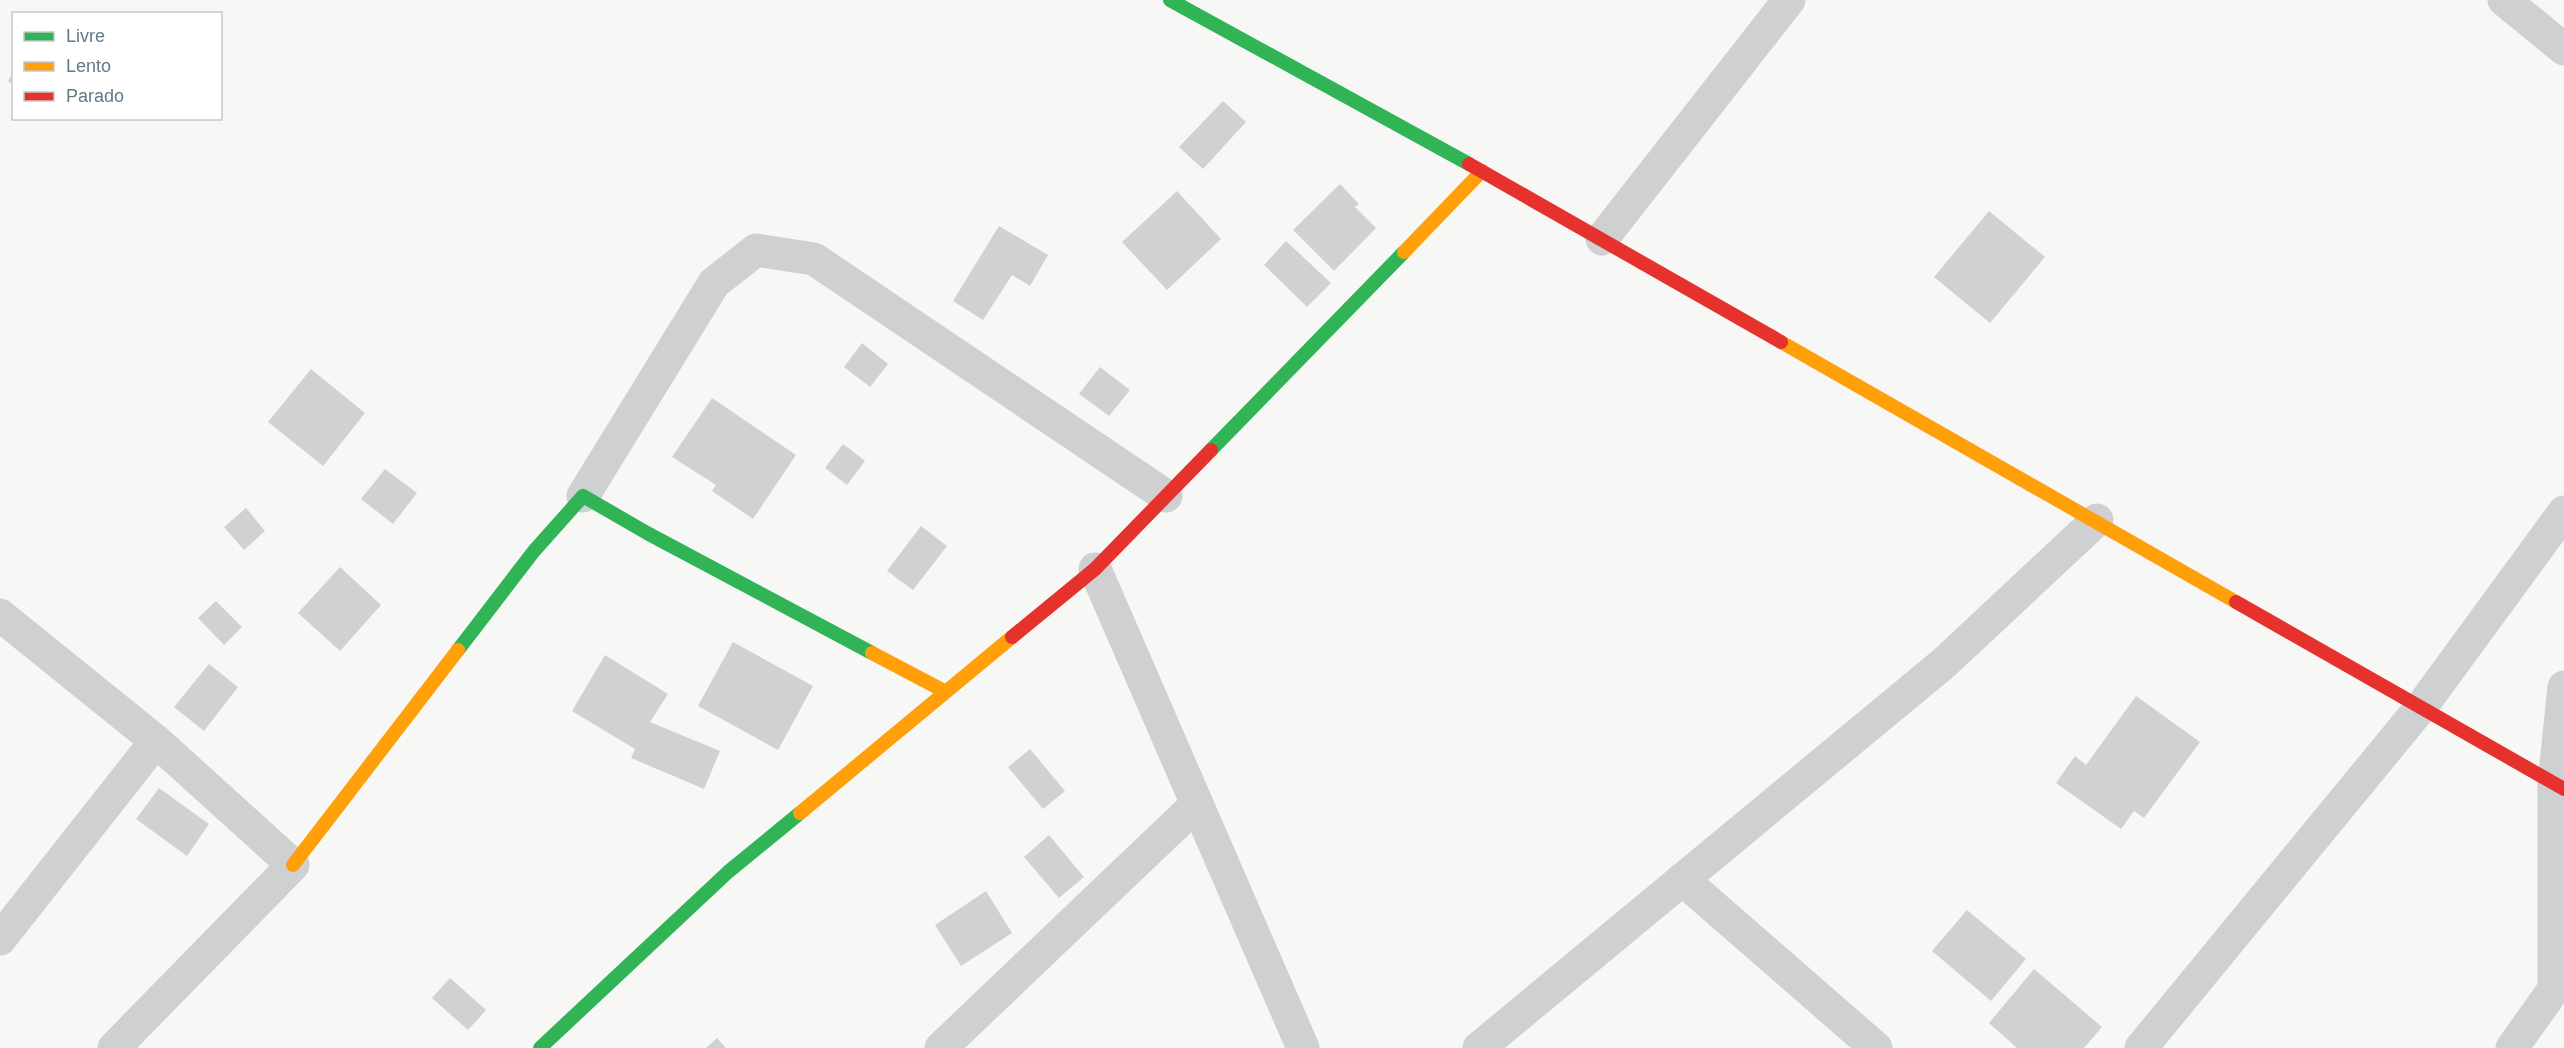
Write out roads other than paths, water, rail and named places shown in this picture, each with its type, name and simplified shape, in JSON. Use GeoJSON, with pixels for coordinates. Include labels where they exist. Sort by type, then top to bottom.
{"type":"FeatureCollection","features":[{"type":"Feature","properties":{"kind":"street"},"geometry":{"type":"LineString","coordinates":[[1170,0],[1482,171],[2097,520],[2559,786]]}},
{"type":"Feature","properties":{"kind":"street"},"geometry":{"type":"LineString","coordinates":[[1602,239],[1789,0]]}},
{"type":"Feature","properties":{"kind":"street"},"geometry":{"type":"LineString","coordinates":[[2505,0],[2564,49]]}},
{"type":"Feature","properties":{"kind":"street"},"geometry":{"type":"LineString","coordinates":[[540,1048],[728,872],[1095,569],[1482,171]]}},
{"type":"Feature","properties":{"kind":"street"},"geometry":{"type":"LineString","coordinates":[[114,1048],[293,865],[534,551],[583,496],[714,283],[756,250],[814,259],[1166,496]]}},
{"type":"Feature","properties":{"kind":"street"},"geometry":{"type":"LineString","coordinates":[[583,496],[647,533],[946,692]]}},
{"type":"Feature","properties":{"kind":"street"},"geometry":{"type":"LineString","coordinates":[[2141,1048],[2422,706],[2564,512]]}},
{"type":"Feature","properties":{"kind":"street"},"geometry":{"type":"LineString","coordinates":[[1479,1048],[1944,663],[2097,520]]}},
{"type":"Feature","properties":{"kind":"street"},"geometry":{"type":"LineString","coordinates":[[1095,569],[1303,1048]]}},
{"type":"Feature","properties":{"kind":"street"},"geometry":{"type":"LineString","coordinates":[[0,615],[156,741],[293,865]]}},
{"type":"Feature","properties":{"kind":"street"},"geometry":{"type":"LineString","coordinates":[[2512,1048],[2559,986],[2559,786],[2564,687]]}},
{"type":"Feature","properties":{"kind":"street"},"geometry":{"type":"LineString","coordinates":[[0,939],[156,741]]}},
{"type":"Feature","properties":{"kind":"street"},"geometry":{"type":"LineString","coordinates":[[941,1048],[1197,804]]}},
{"type":"Feature","properties":{"kind":"street"},"geometry":{"type":"LineString","coordinates":[[1682,879],[1876,1048]]}}]}
